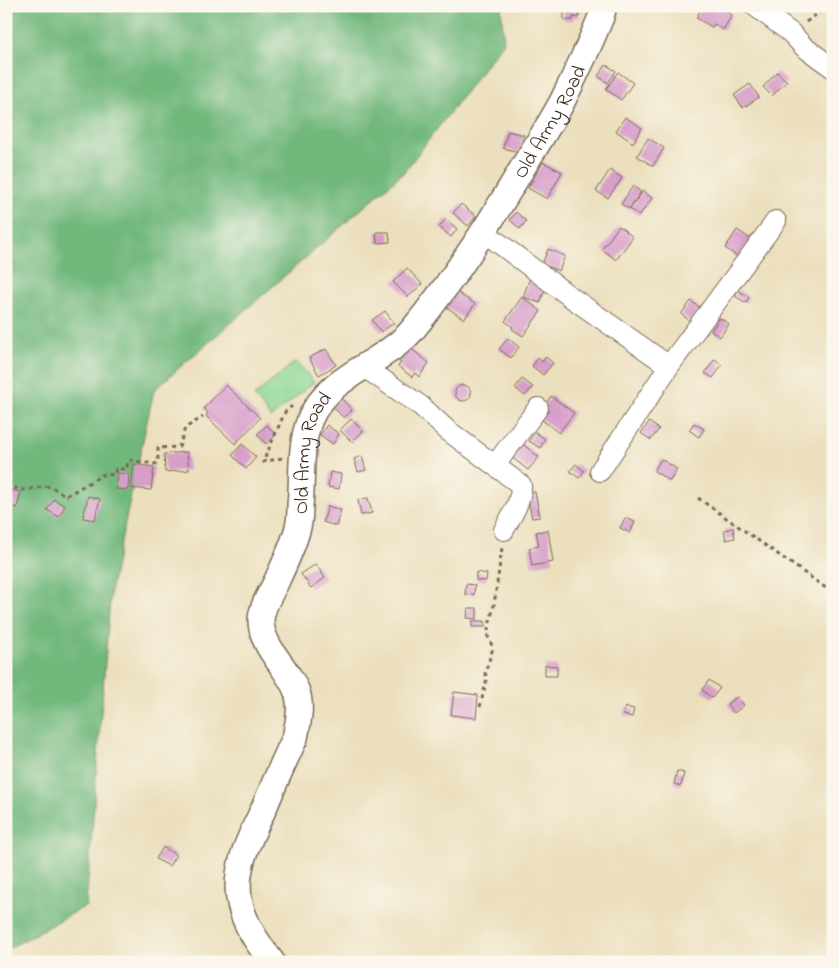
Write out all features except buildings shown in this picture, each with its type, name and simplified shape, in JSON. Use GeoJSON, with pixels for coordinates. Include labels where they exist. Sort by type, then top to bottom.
{"type":"FeatureCollection","features":[{"type":"Feature","properties":{"kind":"street","name":"Old Army Road"},"geometry":{"type":"LineString","coordinates":[[272,962],[254,938],[244,916],[239,897],[239,877],[243,856],[295,738],[299,717],[298,694],[263,633],[261,619],[266,602],[299,527],[302,456],[305,433],[311,416],[322,399],[335,386],[396,346],[412,331],[484,232],[561,104],[601,18],[604,6]]}},
{"type":"Feature","properties":{"kind":"street"},"geometry":{"type":"LineString","coordinates":[[755,6],[791,33],[804,47],[833,68]]}},
{"type":"Feature","properties":{"kind":"street"},"geometry":{"type":"LineString","coordinates":[[600,471],[669,366],[776,221]]}},
{"type":"Feature","properties":{"kind":"street"},"geometry":{"type":"LineString","coordinates":[[484,232],[572,298],[669,366]]}},
{"type":"Feature","properties":{"kind":"street"},"geometry":{"type":"LineString","coordinates":[[364,367],[420,406],[447,430],[520,485],[521,492],[517,504],[504,530]]}},
{"type":"Feature","properties":{"kind":"street"},"geometry":{"type":"LineString","coordinates":[[495,465],[538,408]]}},
{"type":"Feature","properties":{"kind":"path"},"geometry":{"type":"LineString","coordinates":[[791,33],[828,6]]}},
{"type":"Feature","properties":{"kind":"path"},"geometry":{"type":"LineString","coordinates":[[6,486],[23,490],[50,486],[66,496],[104,474],[114,475],[116,469],[126,469],[129,460],[158,463],[158,448],[179,447],[185,428],[203,417]]}},
{"type":"Feature","properties":{"kind":"path"},"geometry":{"type":"LineString","coordinates":[[698,498],[833,593]]}},
{"type":"Feature","properties":{"kind":"path"},"geometry":{"type":"LineString","coordinates":[[480,707],[487,678],[485,672],[493,648],[487,634],[494,605],[504,530]]}},
{"type":"Feature","properties":{"kind":"green space"},"geometry":{"type":"Polygon","coordinates":[[[6,6],[501,6],[504,42],[404,172],[154,390],[111,587],[86,906],[6,950],[6,6]]]}},
{"type":"Feature","properties":{"kind":"green space"},"geometry":{"type":"Polygon","coordinates":[[[296,361],[314,382],[271,418],[254,396],[296,361]]]}}]}
